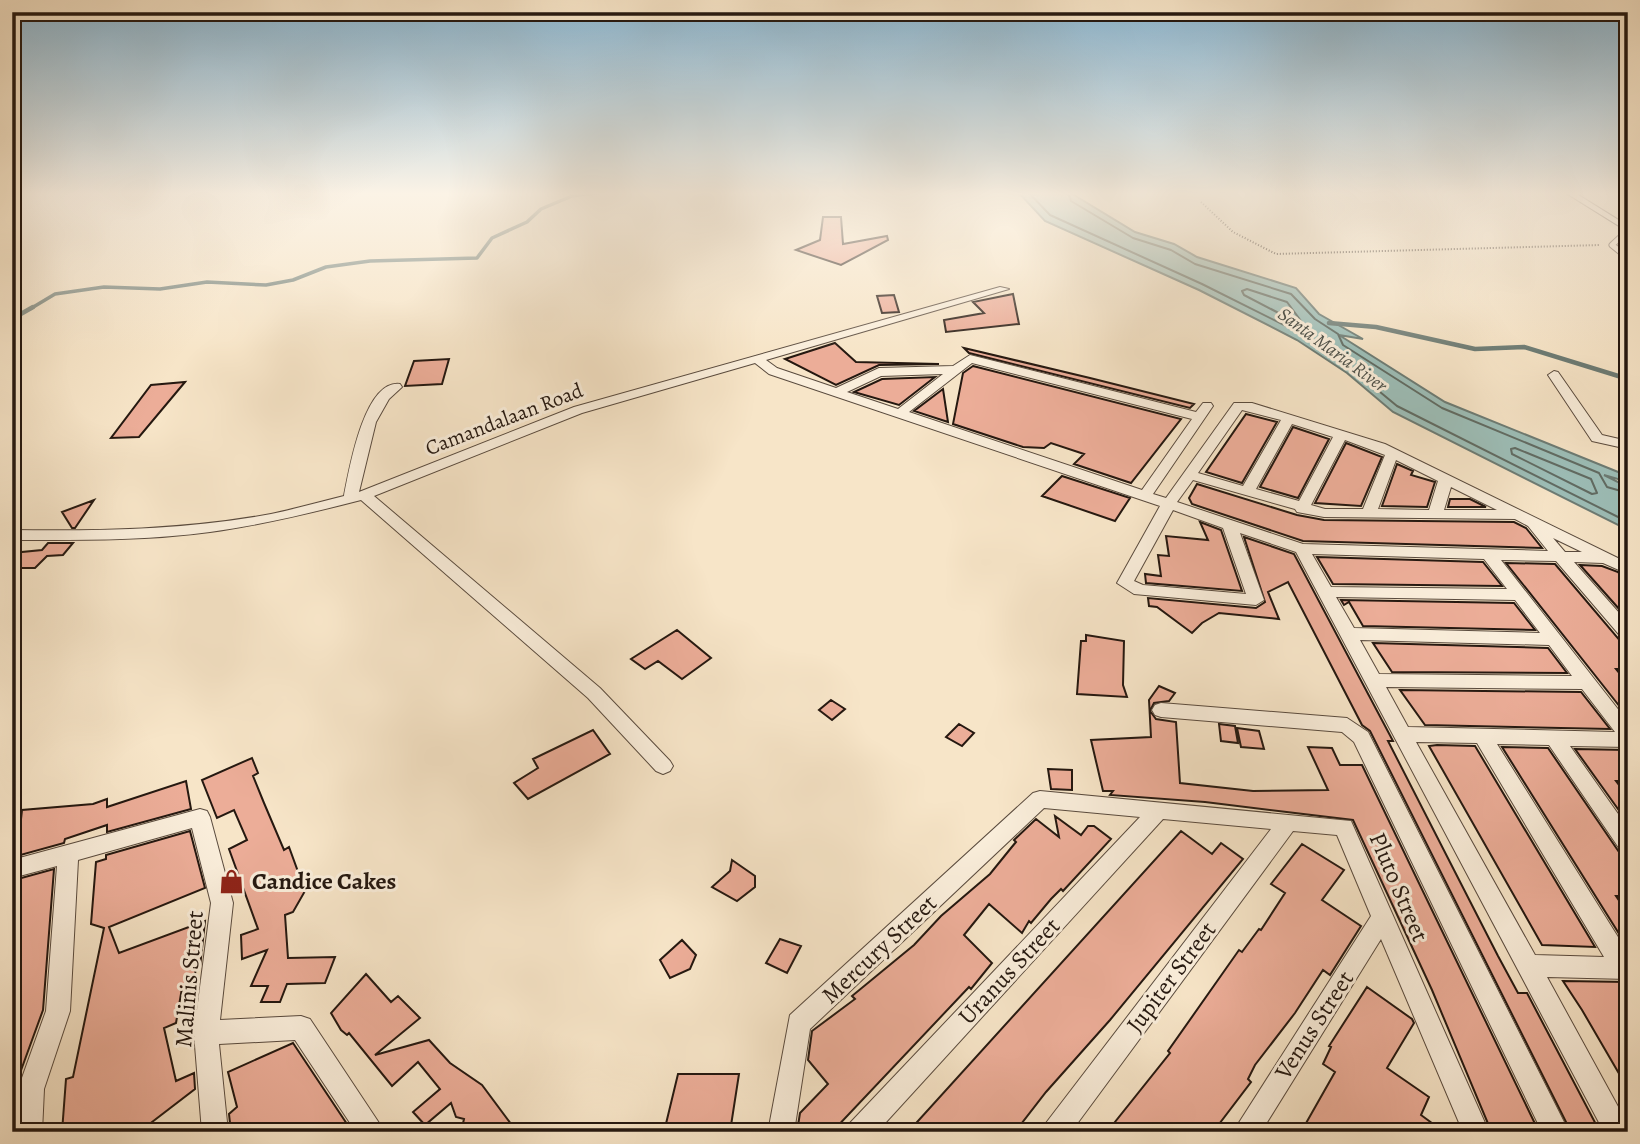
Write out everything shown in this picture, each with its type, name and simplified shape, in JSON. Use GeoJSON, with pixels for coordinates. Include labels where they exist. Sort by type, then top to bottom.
{"type":"FeatureCollection","features":[{"type":"Feature","properties":{"kind":"street","name":"Camandalaan Road"},"geometry":{"type":"LineString","coordinates":[[12,535],[107,536],[208,528],[272,518],[358,496],[578,410],[1004,289]]}},
{"type":"Feature","properties":{"kind":"street"},"geometry":{"type":"LineString","coordinates":[[755,358],[772,372],[1302,549],[1609,558]]}},
{"type":"Feature","properties":{"kind":"street"},"geometry":{"type":"LineString","coordinates":[[899,414],[970,359],[1203,412],[1145,496]]}},
{"type":"Feature","properties":{"kind":"street"},"geometry":{"type":"LineString","coordinates":[[837,392],[879,372],[953,370]]}},
{"type":"Feature","properties":{"kind":"street"},"geometry":{"type":"LineString","coordinates":[[1554,375],[1597,438],[1628,445]]}},
{"type":"Feature","properties":{"kind":"street"},"geometry":{"type":"LineString","coordinates":[[396,387],[388,392],[375,412],[360,450],[358,496],[594,693],[663,766]]}},
{"type":"Feature","properties":{"kind":"street"},"geometry":{"type":"LineString","coordinates":[[1230,525],[1256,600],[1131,588],[1125,583],[1169,504],[1238,406],[1289,418],[1392,453],[1628,569]]}},
{"type":"Feature","properties":{"kind":"street"},"geometry":{"type":"LineString","coordinates":[[1247,492],[1289,418]]}},
{"type":"Feature","properties":{"kind":"street"},"geometry":{"type":"LineString","coordinates":[[1301,509],[1341,435]]}},
{"type":"Feature","properties":{"kind":"street"},"geometry":{"type":"LineString","coordinates":[[1369,513],[1392,453]]}},
{"type":"Feature","properties":{"kind":"street"},"geometry":{"type":"LineString","coordinates":[[1190,475],[1301,509],[1324,513],[1525,517],[1628,634]]}},
{"type":"Feature","properties":{"kind":"street"},"geometry":{"type":"LineString","coordinates":[[1434,515],[1446,479]]}},
{"type":"Feature","properties":{"kind":"street"},"geometry":{"type":"LineString","coordinates":[[1302,549],[1405,734],[1618,1132]]}},
{"type":"Feature","properties":{"kind":"street"},"geometry":{"type":"LineString","coordinates":[[1489,555],[1628,738]]}},
{"type":"Feature","properties":{"kind":"street"},"geometry":{"type":"LineString","coordinates":[[1326,592],[1521,595]]}},
{"type":"Feature","properties":{"kind":"street"},"geometry":{"type":"LineString","coordinates":[[1349,634],[1553,639]]}},
{"type":"Feature","properties":{"kind":"street"},"geometry":{"type":"LineString","coordinates":[[1373,680],[1588,683]]}},
{"type":"Feature","properties":{"kind":"street"},"geometry":{"type":"LineString","coordinates":[[1161,710],[1347,725],[1360,737],[1556,1132]]}},
{"type":"Feature","properties":{"kind":"street"},"geometry":{"type":"LineString","coordinates":[[1405,734],[1628,738]]}},
{"type":"Feature","properties":{"kind":"street"},"geometry":{"type":"LineString","coordinates":[[1482,736],[1626,968]]}},
{"type":"Feature","properties":{"kind":"street"},"geometry":{"type":"LineString","coordinates":[[1554,738],[1628,845]]}},
{"type":"Feature","properties":{"kind":"street","name":"Pluto Street"},"geometry":{"type":"LineString","coordinates":[[1040,799],[1345,827],[1470,1127]]}},
{"type":"Feature","properties":{"kind":"street","name":"Mercury Street"},"geometry":{"type":"LineString","coordinates":[[781,1132],[799,1023],[1040,799]]}},
{"type":"Feature","properties":{"kind":"street","name":"Uranus Street"},"geometry":{"type":"LineString","coordinates":[[859,1132],[1158,811]]}},
{"type":"Feature","properties":{"kind":"street","name":"Malinis Street"},"geometry":{"type":"LineString","coordinates":[[12,869],[200,817],[222,903],[206,1033],[215,1132]]}},
{"type":"Feature","properties":{"kind":"street","name":"Jupiter Street"},"geometry":{"type":"LineString","coordinates":[[1055,1132],[1287,823]]}},
{"type":"Feature","properties":{"kind":"street"},"geometry":{"type":"LineString","coordinates":[[29,1132],[31,1089],[58,1011],[68,853]]}},
{"type":"Feature","properties":{"kind":"street","name":"Venus Street"},"geometry":{"type":"LineString","coordinates":[[1246,1132],[1383,917]]}},
{"type":"Feature","properties":{"kind":"street"},"geometry":{"type":"LineString","coordinates":[[1528,966],[1626,968]]}},
{"type":"Feature","properties":{"kind":"street"},"geometry":{"type":"LineString","coordinates":[[206,1033],[301,1028],[372,1132]]}},
{"type":"Feature","properties":{"kind":"lane"},"geometry":{"type":"LineString","coordinates":[[1612,245],[1628,258]]}},
{"type":"Feature","properties":{"kind":"path"},"geometry":{"type":"LineString","coordinates":[[1259,245],[1276,254],[1598,245]]}},
{"type":"Feature","properties":{"kind":"water","name":"Santa Maria River"},"geometry":{"type":"Polygon","coordinates":[[[1099,245],[1176,245],[1197,257],[1296,288],[1319,314],[1363,339],[1339,335],[1445,402],[1628,476],[1628,482],[1604,475],[1628,487],[1628,530],[1393,412],[1347,373],[1297,340],[1199,290],[1099,245]]]}},
{"type":"Feature","properties":{"kind":"building"},"geometry":{"type":"Polygon","coordinates":[[[807,245],[878,245],[841,265],[796,250],[807,245]]]}},
{"type":"Feature","properties":{"kind":"building"},"geometry":{"type":"Polygon","coordinates":[[[1013,294],[1019,324],[946,332],[944,320],[984,313],[973,302],[1013,294]]]}},
{"type":"Feature","properties":{"kind":"building"},"geometry":{"type":"Polygon","coordinates":[[[894,295],[899,312],[882,313],[877,296],[894,295]]]}},
{"type":"Feature","properties":{"kind":"building"},"geometry":{"type":"Polygon","coordinates":[[[835,343],[856,362],[939,364],[879,365],[836,385],[785,359],[835,343]]]}},
{"type":"Feature","properties":{"kind":"building"},"geometry":{"type":"Polygon","coordinates":[[[964,348],[1194,404],[1190,408],[969,353],[964,348]]]}},
{"type":"Feature","properties":{"kind":"building"},"geometry":{"type":"Polygon","coordinates":[[[449,359],[442,384],[405,386],[414,361],[449,359]]]}},
{"type":"Feature","properties":{"kind":"building"},"geometry":{"type":"Polygon","coordinates":[[[973,366],[1181,419],[1131,483],[1074,464],[1084,454],[1051,443],[1044,448],[1023,447],[953,424],[963,373],[973,366]]]}},
{"type":"Feature","properties":{"kind":"building"},"geometry":{"type":"Polygon","coordinates":[[[935,377],[899,405],[854,392],[882,379],[935,377]]]}},
{"type":"Feature","properties":{"kind":"building"},"geometry":{"type":"Polygon","coordinates":[[[185,382],[139,437],[111,438],[151,385],[185,382]]]}},
{"type":"Feature","properties":{"kind":"building"},"geometry":{"type":"Polygon","coordinates":[[[943,389],[948,422],[914,411],[943,389]]]}},
{"type":"Feature","properties":{"kind":"building"},"geometry":{"type":"Polygon","coordinates":[[[1246,414],[1277,422],[1242,483],[1206,472],[1246,414]]]}},
{"type":"Feature","properties":{"kind":"building"},"geometry":{"type":"Polygon","coordinates":[[[1293,427],[1329,439],[1298,498],[1260,487],[1293,427]]]}},
{"type":"Feature","properties":{"kind":"building"},"geometry":{"type":"Polygon","coordinates":[[[1346,443],[1382,457],[1361,506],[1315,503],[1346,443]]]}},
{"type":"Feature","properties":{"kind":"building"},"geometry":{"type":"Polygon","coordinates":[[[1397,464],[1413,471],[1411,475],[1435,482],[1427,507],[1382,506],[1397,464]]]}},
{"type":"Feature","properties":{"kind":"building"},"geometry":{"type":"Polygon","coordinates":[[[1062,476],[1130,498],[1115,521],[1042,496],[1062,476]]]}},
{"type":"Feature","properties":{"kind":"building"},"geometry":{"type":"Polygon","coordinates":[[[1197,484],[1297,515],[1324,520],[1514,522],[1526,528],[1542,548],[1303,541],[1192,504],[1189,498],[1197,484]]]}},
{"type":"Feature","properties":{"kind":"building"},"geometry":{"type":"Polygon","coordinates":[[[1450,499],[1470,499],[1486,507],[1448,507],[1450,499]]]}},
{"type":"Feature","properties":{"kind":"building"},"geometry":{"type":"Polygon","coordinates":[[[94,500],[75,528],[72,528],[62,512],[94,500]]]}},
{"type":"Feature","properties":{"kind":"building"},"geometry":{"type":"Polygon","coordinates":[[[1200,522],[1221,530],[1242,591],[1146,583],[1145,574],[1161,576],[1158,555],[1169,556],[1166,536],[1208,540],[1200,522]]]}},
{"type":"Feature","properties":{"kind":"building"},"geometry":{"type":"Polygon","coordinates":[[[1244,537],[1294,554],[1393,741],[1388,741],[1498,956],[1518,993],[1527,993],[1600,1132],[1571,1132],[1370,731],[1362,725],[1288,582],[1268,592],[1279,619],[1219,613],[1192,633],[1157,607],[1149,606],[1148,598],[1256,608],[1265,602],[1244,537]]]}},
{"type":"Feature","properties":{"kind":"building"},"geometry":{"type":"Polygon","coordinates":[[[48,543],[73,543],[63,555],[47,556],[35,568],[12,568],[12,553],[42,550],[48,543]]]}},
{"type":"Feature","properties":{"kind":"building"},"geometry":{"type":"Polygon","coordinates":[[[1317,557],[1483,562],[1502,586],[1333,584],[1317,557]]]}},
{"type":"Feature","properties":{"kind":"building"},"geometry":{"type":"Polygon","coordinates":[[[1506,563],[1555,564],[1628,650],[1628,669],[1616,669],[1628,684],[1628,717],[1506,563]]]}},
{"type":"Feature","properties":{"kind":"building"},"geometry":{"type":"Polygon","coordinates":[[[1580,565],[1602,566],[1618,572],[1628,583],[1628,619],[1580,565]]]}},
{"type":"Feature","properties":{"kind":"building"},"geometry":{"type":"Polygon","coordinates":[[[1341,600],[1514,603],[1535,630],[1363,626],[1349,602],[1344,605],[1341,600]]]}},
{"type":"Feature","properties":{"kind":"building"},"geometry":{"type":"Polygon","coordinates":[[[677,630],[711,658],[682,679],[658,661],[645,669],[631,659],[677,630]]]}},
{"type":"Feature","properties":{"kind":"building"},"geometry":{"type":"Polygon","coordinates":[[[1086,635],[1124,641],[1123,685],[1127,697],[1077,694],[1081,641],[1086,641],[1086,635]]]}},
{"type":"Feature","properties":{"kind":"building"},"geometry":{"type":"Polygon","coordinates":[[[1373,643],[1548,648],[1567,673],[1392,672],[1373,643]]]}},
{"type":"Feature","properties":{"kind":"building"},"geometry":{"type":"Polygon","coordinates":[[[1159,686],[1175,693],[1169,701],[1154,703],[1150,711],[1156,719],[1176,722],[1180,783],[1253,791],[1328,790],[1308,747],[1332,748],[1340,765],[1362,765],[1539,1132],[1496,1132],[1493,1126],[1489,1126],[1432,990],[1353,820],[1205,802],[1110,795],[1113,791],[1103,791],[1091,740],[1151,737],[1149,700],[1159,686]]]}},
{"type":"Feature","properties":{"kind":"building"},"geometry":{"type":"Polygon","coordinates":[[[1400,690],[1581,692],[1610,729],[1425,725],[1400,690]]]}},
{"type":"Feature","properties":{"kind":"building"},"geometry":{"type":"Polygon","coordinates":[[[831,700],[845,709],[832,720],[819,710],[831,700]]]}},
{"type":"Feature","properties":{"kind":"building"},"geometry":{"type":"Polygon","coordinates":[[[959,724],[974,733],[962,746],[946,737],[959,724]]]}},
{"type":"Feature","properties":{"kind":"building"},"geometry":{"type":"Polygon","coordinates":[[[1219,724],[1235,726],[1238,743],[1221,741],[1219,724]]]}},
{"type":"Feature","properties":{"kind":"building"},"geometry":{"type":"Polygon","coordinates":[[[1237,728],[1259,731],[1264,749],[1241,747],[1237,728]]]}},
{"type":"Feature","properties":{"kind":"building"},"geometry":{"type":"Polygon","coordinates":[[[593,730],[610,754],[528,799],[514,783],[538,768],[533,759],[593,730]]]}},
{"type":"Feature","properties":{"kind":"building"},"geometry":{"type":"Polygon","coordinates":[[[1429,746],[1475,746],[1595,947],[1542,945],[1429,746]]]}},
{"type":"Feature","properties":{"kind":"building"},"geometry":{"type":"Polygon","coordinates":[[[1502,747],[1548,748],[1619,852],[1628,856],[1628,896],[1616,896],[1628,914],[1628,948],[1502,747]]]}},
{"type":"Feature","properties":{"kind":"building"},"geometry":{"type":"Polygon","coordinates":[[[1575,749],[1628,750],[1628,781],[1616,781],[1628,797],[1628,823],[1575,749]]]}},
{"type":"Feature","properties":{"kind":"building"},"geometry":{"type":"Polygon","coordinates":[[[252,758],[258,773],[253,776],[284,850],[289,847],[305,891],[293,912],[285,915],[288,958],[335,957],[325,983],[287,984],[280,1002],[261,1002],[268,986],[251,986],[267,950],[242,959],[241,935],[258,929],[229,849],[247,840],[234,810],[217,818],[202,780],[252,758]]]}},
{"type":"Feature","properties":{"kind":"building"},"geometry":{"type":"Polygon","coordinates":[[[1048,769],[1072,770],[1072,790],[1051,789],[1048,769]]]}},
{"type":"Feature","properties":{"kind":"building"},"geometry":{"type":"Polygon","coordinates":[[[186,781],[191,809],[107,832],[107,825],[65,839],[64,843],[17,856],[22,810],[93,804],[107,799],[107,807],[186,781]]]}},
{"type":"Feature","properties":{"kind":"building"},"geometry":{"type":"Polygon","coordinates":[[[1055,816],[1081,835],[1088,826],[1094,826],[1111,839],[1031,923],[1029,921],[1022,933],[989,904],[964,935],[992,963],[971,989],[969,987],[832,1132],[797,1132],[800,1113],[828,1084],[808,1060],[812,1031],[855,999],[852,996],[914,945],[941,916],[990,874],[1016,842],[1014,840],[1036,819],[1059,837],[1055,816]]]}},
{"type":"Feature","properties":{"kind":"building"},"geometry":{"type":"Polygon","coordinates":[[[190,831],[205,888],[109,927],[119,953],[205,921],[200,967],[196,969],[193,983],[182,988],[176,1023],[164,1028],[176,1081],[194,1073],[195,1089],[139,1132],[62,1132],[66,1079],[73,1077],[104,928],[91,924],[96,862],[106,859],[106,855],[190,831]]]}},
{"type":"Feature","properties":{"kind":"building"},"geometry":{"type":"Polygon","coordinates":[[[1181,831],[1212,854],[1221,843],[1243,859],[1015,1132],[908,1132],[1181,831]]]}},
{"type":"Feature","properties":{"kind":"building"},"geometry":{"type":"Polygon","coordinates":[[[1302,844],[1344,870],[1322,900],[1361,926],[1330,975],[1323,970],[1295,1013],[1255,1065],[1248,1079],[1251,1082],[1213,1132],[1107,1132],[1170,1053],[1168,1051],[1239,950],[1242,952],[1259,929],[1261,930],[1285,893],[1271,884],[1302,844]]]}},
{"type":"Feature","properties":{"kind":"building"},"geometry":{"type":"Polygon","coordinates":[[[732,860],[755,876],[755,887],[737,901],[712,887],[730,871],[732,860]]]}},
{"type":"Feature","properties":{"kind":"building"},"geometry":{"type":"Polygon","coordinates":[[[54,869],[43,1010],[12,1095],[14,880],[54,869]]]}},
{"type":"Feature","properties":{"kind":"building"},"geometry":{"type":"Polygon","coordinates":[[[780,939],[801,946],[787,973],[766,963],[780,939]]]}},
{"type":"Feature","properties":{"kind":"building"},"geometry":{"type":"Polygon","coordinates":[[[682,940],[696,955],[690,969],[670,978],[660,960],[682,940]]]}},
{"type":"Feature","properties":{"kind":"building"},"geometry":{"type":"Polygon","coordinates":[[[366,974],[391,1002],[398,996],[420,1018],[375,1055],[429,1040],[450,1063],[482,1085],[517,1132],[461,1132],[464,1119],[456,1117],[451,1103],[425,1125],[413,1112],[440,1089],[418,1062],[392,1086],[349,1033],[347,1035],[341,1030],[331,1013],[366,974]]]}},
{"type":"Feature","properties":{"kind":"building"},"geometry":{"type":"Polygon","coordinates":[[[1563,981],[1628,982],[1628,1089],[1582,1010],[1563,981]]]}},
{"type":"Feature","properties":{"kind":"building"},"geometry":{"type":"Polygon","coordinates":[[[1367,987],[1412,1019],[1414,1023],[1387,1068],[1429,1097],[1421,1115],[1444,1132],[1301,1132],[1335,1072],[1323,1064],[1331,1047],[1329,1046],[1367,987]]]}},
{"type":"Feature","properties":{"kind":"building"},"geometry":{"type":"Polygon","coordinates":[[[293,1043],[351,1130],[231,1132],[229,1114],[237,1107],[228,1072],[293,1043]]]}},
{"type":"Feature","properties":{"kind":"building"},"geometry":{"type":"Polygon","coordinates":[[[678,1074],[739,1074],[730,1132],[664,1132],[678,1074]]]}},
{"type":"Feature","properties":{"kind":"waterway"},"geometry":{"type":"LineString","coordinates":[[30,309],[55,294],[104,287],[160,289],[207,282],[266,285],[293,280],[326,267],[370,261],[477,258],[486,245]]}},
{"type":"Feature","properties":{"kind":"waterway"},"geometry":{"type":"LineString","coordinates":[[12,319],[33,307]]}},
{"type":"Feature","properties":{"kind":"waterway","name":"Santa Maria River"},"geometry":{"type":"LineString","coordinates":[[1329,323],[1376,327],[1475,349],[1524,347],[1628,379]]}},
{"type":"Feature","properties":{"kind":"place","name":"Candice Cakes"},"geometry":{"type":"Point","coordinates":[232,881]}}]}
